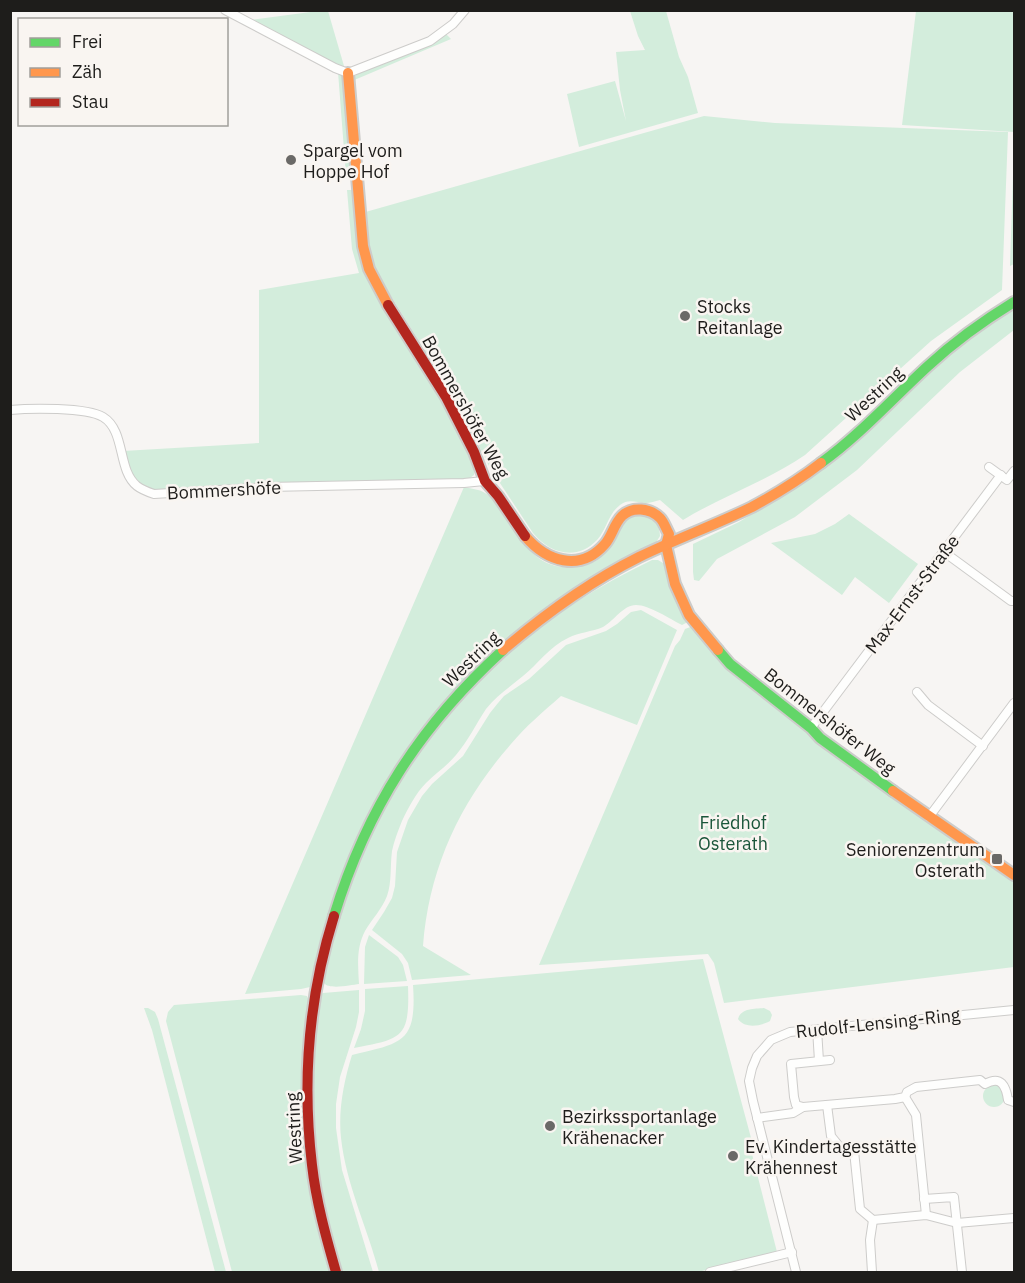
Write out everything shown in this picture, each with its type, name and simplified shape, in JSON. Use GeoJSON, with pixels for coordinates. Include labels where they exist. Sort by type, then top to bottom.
{"type":"FeatureCollection","features":[{"type":"Feature","properties":{"kind":"main road","name":"Bommershöfer Weg"},"geometry":{"type":"LineString","coordinates":[[348,73],[361,233],[367,267],[378,290],[451,406],[480,466],[484,481],[497,495],[530,542],[551,558],[573,562],[598,552],[608,541],[624,513],[632,510],[647,510],[655,513],[669,534],[666,545],[675,584],[689,615],[730,664],[811,728],[820,738],[1014,875]]}},
{"type":"Feature","properties":{"kind":"main road","name":"Westring"},"geometry":{"type":"LineString","coordinates":[[336,1272],[323,1222],[312,1161],[307,1095],[309,1048],[316,991],[329,929],[358,847],[378,808],[422,737],[449,705],[503,649],[561,603],[614,571],[754,506],[798,480],[839,449],[960,338],[1014,302]]}},
{"type":"Feature","properties":{"kind":"street"},"geometry":{"type":"LineString","coordinates":[[225,10],[348,73],[430,41],[453,24],[465,10]]}},
{"type":"Feature","properties":{"kind":"street","name":"Bommershöfe"},"geometry":{"type":"LineString","coordinates":[[10,410],[75,411],[93,413],[103,417],[110,423],[115,433],[132,480],[136,485],[154,494],[268,487],[484,481]]}},
{"type":"Feature","properties":{"kind":"street"},"geometry":{"type":"LineString","coordinates":[[989,467],[1014,486]]}},
{"type":"Feature","properties":{"kind":"street","name":"Max-Ernst-Straße"},"geometry":{"type":"LineString","coordinates":[[811,728],[944,552],[1004,478],[1014,471]]}},
{"type":"Feature","properties":{"kind":"street"},"geometry":{"type":"LineString","coordinates":[[944,552],[1014,601]]}},
{"type":"Feature","properties":{"kind":"street"},"geometry":{"type":"LineString","coordinates":[[917,692],[928,705],[982,746]]}},
{"type":"Feature","properties":{"kind":"street"},"geometry":{"type":"LineString","coordinates":[[929,817],[1014,704]]}},
{"type":"Feature","properties":{"kind":"street","name":"Rudolf-Lensing-Ring"},"geometry":{"type":"LineString","coordinates":[[796,1272],[749,1082],[757,1056],[771,1040],[790,1032],[1014,1010]]}},
{"type":"Feature","properties":{"kind":"street"},"geometry":{"type":"LineString","coordinates":[[817,1029],[819,1061]]}},
{"type":"Feature","properties":{"kind":"street"},"geometry":{"type":"LineString","coordinates":[[830,1060],[791,1064],[796,1105],[803,1107],[905,1097]]}},
{"type":"Feature","properties":{"kind":"street"},"geometry":{"type":"LineString","coordinates":[[905,1097],[907,1092],[916,1087],[980,1080],[985,1084],[997,1081],[1003,1084],[1007,1091],[1008,1101],[1014,1102]]}},
{"type":"Feature","properties":{"kind":"street"},"geometry":{"type":"LineString","coordinates":[[905,1097],[916,1115],[926,1215]]}},
{"type":"Feature","properties":{"kind":"street"},"geometry":{"type":"LineString","coordinates":[[827,1105],[831,1136],[839,1146],[855,1151],[860,1209],[871,1225],[872,1272]]}},
{"type":"Feature","properties":{"kind":"street"},"geometry":{"type":"LineString","coordinates":[[757,1118],[793,1113],[803,1107]]}},
{"type":"Feature","properties":{"kind":"street"},"geometry":{"type":"LineString","coordinates":[[924,1199],[954,1197],[962,1272]]}},
{"type":"Feature","properties":{"kind":"street"},"geometry":{"type":"LineString","coordinates":[[871,1225],[926,1215],[957,1223],[1014,1218]]}},
{"type":"Feature","properties":{"kind":"street"},"geometry":{"type":"LineString","coordinates":[[710,1272],[792,1252]]}},
{"type":"Feature","properties":{"kind":"green space"},"geometry":{"type":"Polygon","coordinates":[[[328,11],[344,66],[337,65],[251,20],[328,11]]]}},
{"type":"Feature","properties":{"kind":"green space"},"geometry":{"type":"Polygon","coordinates":[[[630,11],[666,11],[698,113],[579,147],[567,94],[615,81],[626,121],[616,52],[645,50],[630,11]]]}},
{"type":"Feature","properties":{"kind":"green space"},"geometry":{"type":"Polygon","coordinates":[[[916,11],[1014,11],[1014,132],[902,125],[916,11]]]}},
{"type":"Feature","properties":{"kind":"green space"},"geometry":{"type":"Polygon","coordinates":[[[446,34],[451,39],[352,81],[362,71],[446,34]]]}},
{"type":"Feature","properties":{"kind":"green space"},"geometry":{"type":"Polygon","coordinates":[[[338,72],[344,79],[353,176],[346,176],[338,72]]]}},
{"type":"Feature","properties":{"kind":"green space","name":"Stocks Reitanlage"},"geometry":{"type":"Polygon","coordinates":[[[704,116],[775,123],[1008,132],[1002,290],[931,341],[805,455],[790,464],[683,520],[660,500],[646,503],[626,502],[616,509],[600,536],[589,547],[572,553],[555,550],[533,533],[490,468],[457,402],[377,274],[369,252],[362,213],[704,116]]]}},
{"type":"Feature","properties":{"kind":"green space"},"geometry":{"type":"Polygon","coordinates":[[[1014,146],[1014,264],[1010,266],[1014,146]]]}},
{"type":"Feature","properties":{"kind":"green space"},"geometry":{"type":"Polygon","coordinates":[[[347,190],[355,190],[360,251],[458,427],[475,466],[474,475],[467,480],[154,491],[138,484],[130,472],[123,451],[259,443],[259,290],[359,273],[352,249],[347,190]]]}},
{"type":"Feature","properties":{"kind":"green space"},"geometry":{"type":"Polygon","coordinates":[[[1014,308],[1014,330],[960,372],[857,470],[795,517],[717,559],[699,581],[694,580],[693,544],[739,522],[798,486],[954,349],[1014,308]]]}},
{"type":"Feature","properties":{"kind":"green space"},"geometry":{"type":"Polygon","coordinates":[[[464,487],[489,496],[499,506],[532,552],[542,561],[555,566],[578,566],[597,560],[619,529],[631,517],[639,515],[649,517],[656,523],[660,536],[655,544],[608,567],[568,593],[487,659],[384,789],[310,987],[245,994],[464,487]]]}},
{"type":"Feature","properties":{"kind":"green space"},"geometry":{"type":"Polygon","coordinates":[[[849,514],[918,564],[889,603],[855,577],[842,595],[771,543],[815,534],[849,514]]]}},
{"type":"Feature","properties":{"kind":"green space"},"geometry":{"type":"Polygon","coordinates":[[[652,560],[658,560],[668,566],[688,620],[686,623],[682,625],[647,607],[631,606],[603,627],[562,641],[495,699],[456,755],[419,791],[404,816],[392,851],[389,891],[365,931],[360,944],[359,984],[330,986],[324,983],[325,964],[355,871],[388,803],[428,740],[478,682],[517,645],[559,613],[604,585],[652,560]]]}},
{"type":"Feature","properties":{"kind":"green space"},"geometry":{"type":"Polygon","coordinates":[[[641,610],[677,630],[637,725],[561,696],[517,737],[493,766],[462,813],[440,863],[426,917],[423,946],[471,975],[412,980],[408,963],[402,954],[372,930],[392,898],[397,852],[408,820],[422,796],[463,756],[490,713],[504,696],[529,679],[566,645],[606,631],[631,612],[641,610]]]}},
{"type":"Feature","properties":{"kind":"green space","name":"Friedhof Osterath"},"geometry":{"type":"Polygon","coordinates":[[[693,626],[726,666],[804,730],[1014,879],[1014,967],[724,1003],[714,963],[708,954],[539,965],[675,646],[685,629],[693,626]]]}},
{"type":"Feature","properties":{"kind":"green space"},"geometry":{"type":"Polygon","coordinates":[[[369,935],[398,957],[403,965],[407,981],[364,984],[365,947],[369,935]]]}},
{"type":"Feature","properties":{"kind":"green space","name":"Bezirkssportanlage Krähenacker"},"geometry":{"type":"Polygon","coordinates":[[[703,959],[754,1149],[751,1150],[777,1252],[698,1272],[379,1272],[347,1172],[340,1127],[341,1106],[352,1055],[394,1043],[409,1029],[414,1004],[413,985],[703,959]]]}},
{"type":"Feature","properties":{"kind":"green space"},"geometry":{"type":"Polygon","coordinates":[[[408,986],[407,1016],[400,1033],[383,1042],[354,1048],[365,1011],[365,989],[408,986]]]}},
{"type":"Feature","properties":{"kind":"green space"},"geometry":{"type":"Polygon","coordinates":[[[359,990],[356,1027],[340,1077],[336,1104],[336,1128],[342,1170],[373,1272],[341,1272],[316,1156],[312,1066],[320,995],[359,990]]]}},
{"type":"Feature","properties":{"kind":"green space"},"geometry":{"type":"Polygon","coordinates":[[[307,996],[309,1001],[304,1051],[303,1103],[332,1272],[232,1272],[166,1021],[168,1012],[174,1005],[307,996]]]}},
{"type":"Feature","properties":{"kind":"green space"},"geometry":{"type":"Polygon","coordinates":[[[144,1008],[155,1012],[158,1019],[226,1272],[215,1272],[152,1030],[144,1008]]]}},
{"type":"Feature","properties":{"kind":"green space"},"geometry":{"type":"Polygon","coordinates":[[[764,1008],[772,1015],[770,1021],[766,1023],[749,1025],[738,1019],[745,1011],[764,1008]]]}},
{"type":"Feature","properties":{"kind":"green space"},"geometry":{"type":"Polygon","coordinates":[[[994,1085],[1002,1088],[1005,1096],[1002,1104],[994,1107],[986,1104],[983,1096],[986,1088],[994,1085]]]}},
{"type":"Feature","properties":{"kind":"traffic: fast"},"geometry":{"type":"LineString","coordinates":[[821,463],[863,428],[948,348],[1014,302]]}},
{"type":"Feature","properties":{"kind":"traffic: fast"},"geometry":{"type":"LineString","coordinates":[[334,916],[363,840],[380,804],[400,771],[446,708],[503,650]]}},
{"type":"Feature","properties":{"kind":"traffic: fast"},"geometry":{"type":"LineString","coordinates":[[718,650],[730,664],[811,728],[820,738],[893,791]]}},
{"type":"Feature","properties":{"kind":"traffic: slow"},"geometry":{"type":"LineString","coordinates":[[348,73],[363,246],[369,269],[388,305]]}},
{"type":"Feature","properties":{"kind":"traffic: slow"},"geometry":{"type":"LineString","coordinates":[[503,650],[551,611],[603,577],[653,550],[752,507],[821,463]]}},
{"type":"Feature","properties":{"kind":"traffic: slow"},"geometry":{"type":"LineString","coordinates":[[525,536],[543,552],[553,557],[574,561],[595,553],[605,544],[619,519],[626,513],[636,510],[651,512],[663,521],[669,534],[666,545],[675,584],[689,615],[718,650]]}},
{"type":"Feature","properties":{"kind":"traffic: slow"},"geometry":{"type":"LineString","coordinates":[[893,791],[1014,875]]}},
{"type":"Feature","properties":{"kind":"traffic: jam"},"geometry":{"type":"LineString","coordinates":[[388,305],[446,397],[474,452],[485,481],[525,536]]}},
{"type":"Feature","properties":{"kind":"traffic: jam"},"geometry":{"type":"LineString","coordinates":[[334,916],[325,946],[313,1008],[308,1102],[314,1178],[336,1272]]}},
{"type":"Feature","properties":{"kind":"place","name":"Spargel vom Hoppe Hof"},"geometry":{"type":"Point","coordinates":[291,160]}},
{"type":"Feature","properties":{"kind":"place","name":"Stocks Reitanlage"},"geometry":{"type":"Point","coordinates":[685,316]}},
{"type":"Feature","properties":{"kind":"place","name":"Seniorenzentrum Osterath"},"geometry":{"type":"Point","coordinates":[997,859]}},
{"type":"Feature","properties":{"kind":"place","name":"Bezirkssportanlage Krähenacker"},"geometry":{"type":"Point","coordinates":[550,1126]}},
{"type":"Feature","properties":{"kind":"place","name":"Ev. Kindertagesstätte Krähennest"},"geometry":{"type":"Point","coordinates":[733,1156]}}]}
